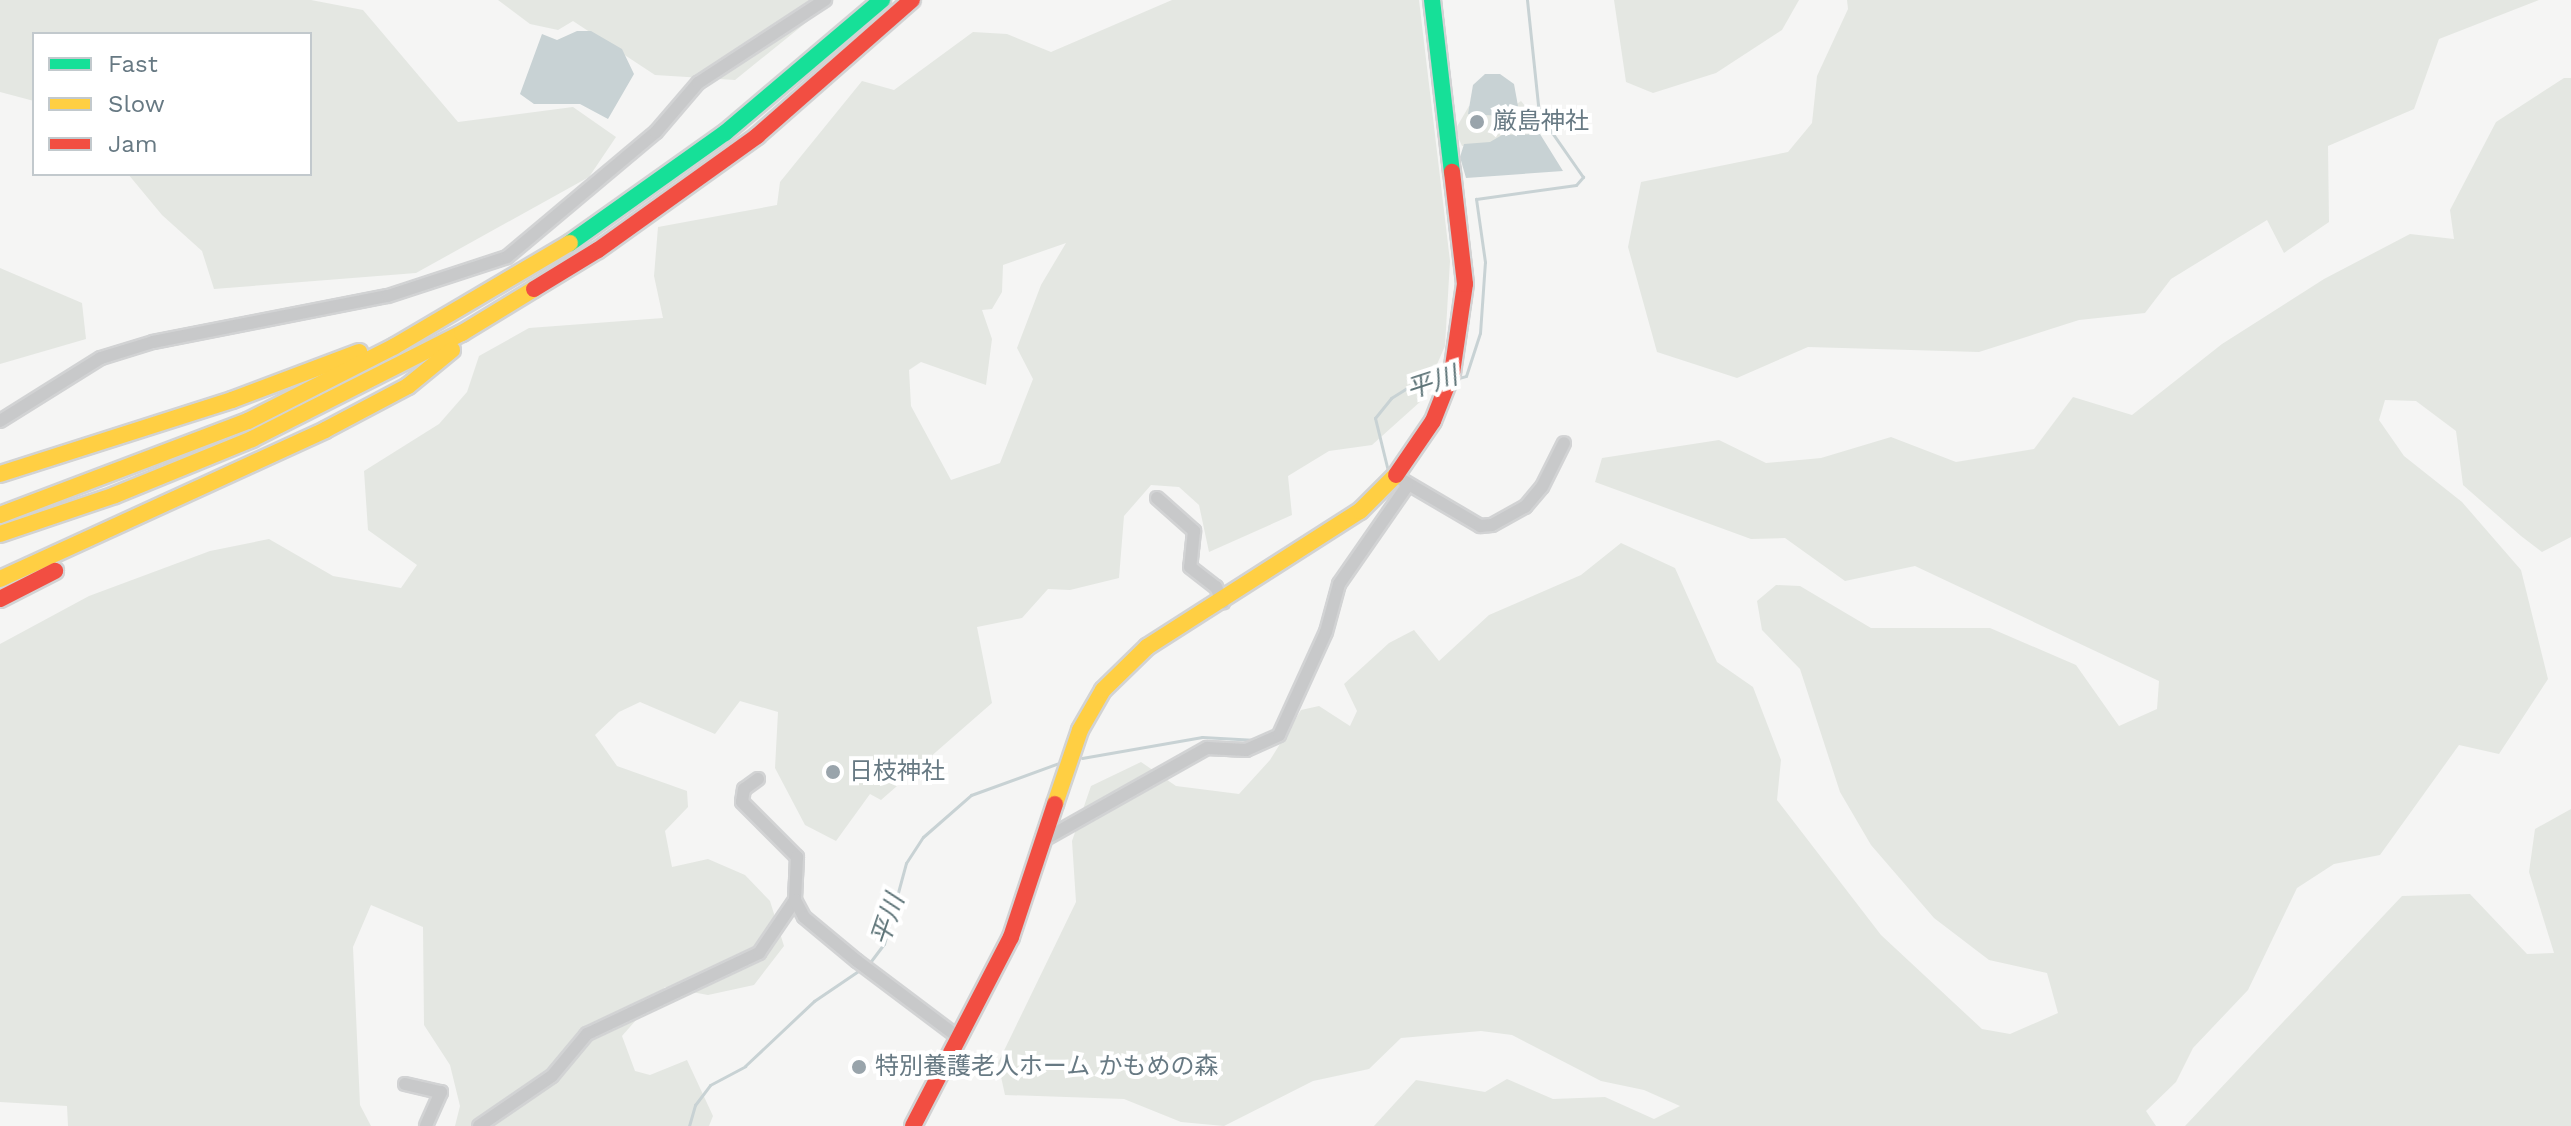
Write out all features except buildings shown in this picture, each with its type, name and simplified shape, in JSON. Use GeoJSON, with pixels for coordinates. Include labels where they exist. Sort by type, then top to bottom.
{"type":"FeatureCollection","features":[{"type":"Feature","properties":{"kind":"main road"},"geometry":{"type":"LineString","coordinates":[[0,515],[248,421],[442,318],[584,235],[655,185],[725,133],[882,0]]}},
{"type":"Feature","properties":{"kind":"main road"},"geometry":{"type":"LineString","coordinates":[[0,599],[192,506],[408,386],[466,339],[557,284],[598,250],[769,127],[912,0]]}},
{"type":"Feature","properties":{"kind":"main road"},"geometry":{"type":"LineString","coordinates":[[913,1126],[1011,937],[1047,838],[1080,730],[1103,690],[1147,647],[1336,529],[1396,481],[1419,445],[1450,380],[1465,284],[1432,0]]}},
{"type":"Feature","properties":{"kind":"main road"},"geometry":{"type":"LineString","coordinates":[[0,534],[115,495],[314,411],[462,333],[598,250]]}},
{"type":"Feature","properties":{"kind":"main road"},"geometry":{"type":"LineString","coordinates":[[0,474],[247,395],[365,350],[413,325],[442,318]]}},
{"type":"Feature","properties":{"kind":"main road"},"geometry":{"type":"LineString","coordinates":[[0,579],[325,430]]}},
{"type":"Feature","properties":{"kind":"main road"},"geometry":{"type":"LineString","coordinates":[[0,461],[126,433]]}},
{"type":"Feature","properties":{"kind":"street"},"geometry":{"type":"LineString","coordinates":[[0,421],[101,358],[153,342],[388,296],[507,257],[656,132],[698,83],[825,0]]}},
{"type":"Feature","properties":{"kind":"street"},"geometry":{"type":"LineString","coordinates":[[1047,838],[1207,748],[1246,750],[1279,735],[1326,632],[1339,584],[1396,481],[1480,526],[1492,525],[1525,507],[1542,487],[1564,443]]}},
{"type":"Feature","properties":{"kind":"street"},"geometry":{"type":"LineString","coordinates":[[1157,498],[1194,531],[1190,567],[1216,587],[1223,602]]}},
{"type":"Feature","properties":{"kind":"street"},"geometry":{"type":"LineString","coordinates":[[758,779],[744,789],[742,802],[797,857],[795,900],[804,917],[959,1038]]}},
{"type":"Feature","properties":{"kind":"street"},"geometry":{"type":"LineString","coordinates":[[479,1126],[552,1076],[587,1034],[759,953],[795,900]]}},
{"type":"Feature","properties":{"kind":"street"},"geometry":{"type":"LineString","coordinates":[[405,1084],[441,1092],[426,1126]]}},
{"type":"Feature","properties":{"kind":"shaded area"},"geometry":{"type":"Polygon","coordinates":[[[0,0],[311,0],[363,10],[458,122],[573,107],[616,137],[589,177],[416,273],[214,289],[202,251],[162,215],[130,176],[312,176],[312,32],[32,32],[32,100],[0,92],[0,0]]]}},
{"type":"Feature","properties":{"kind":"shaded area"},"geometry":{"type":"Polygon","coordinates":[[[498,0],[834,0],[735,80],[655,75],[573,21],[558,30],[530,24],[498,0]]]}},
{"type":"Feature","properties":{"kind":"shaded area"},"geometry":{"type":"Polygon","coordinates":[[[1172,0],[1419,0],[1450,261],[1445,346],[1421,401],[1372,445],[1329,451],[1288,476],[1292,515],[1209,552],[1199,505],[1179,487],[1151,485],[1124,516],[1119,578],[1070,590],[1048,589],[1022,618],[977,627],[992,703],[881,800],[870,794],[836,841],[805,825],[775,768],[778,712],[740,701],[715,734],[640,702],[619,712],[595,735],[617,766],[687,791],[688,807],[665,831],[672,867],[708,859],[745,875],[770,901],[784,946],[754,985],[708,995],[665,987],[622,1036],[635,1071],[650,1075],[687,1060],[713,1116],[709,1126],[455,1126],[460,1106],[450,1065],[424,1025],[423,927],[371,905],[353,947],[360,1105],[371,1126],[68,1126],[67,1106],[0,1102],[0,644],[89,596],[210,551],[269,539],[333,576],[401,588],[417,565],[368,530],[364,471],[439,424],[467,392],[479,356],[529,328],[663,318],[654,276],[658,227],[777,205],[780,182],[862,81],[894,90],[973,32],[1007,34],[1051,52],[1172,0]],[[1066,243],[1003,265],[1002,292],[992,309],[982,310],[992,339],[986,385],[921,362],[909,370],[911,406],[951,480],[1000,463],[1033,379],[1017,348],[1041,285],[1066,243]]]}},
{"type":"Feature","properties":{"kind":"shaded area"},"geometry":{"type":"Polygon","coordinates":[[[1614,0],[1799,0],[1782,30],[1716,73],[1653,93],[1626,82],[1614,0]]]}},
{"type":"Feature","properties":{"kind":"shaded area"},"geometry":{"type":"Polygon","coordinates":[[[1847,0],[2539,0],[2439,39],[2414,109],[2328,146],[2329,222],[2284,253],[2267,220],[2171,279],[2145,313],[2079,320],[1979,352],[1808,347],[1737,378],[1657,352],[1628,247],[1641,182],[1788,152],[1812,123],[1817,76],[1848,9],[1847,0]]]}},
{"type":"Feature","properties":{"kind":"shaded area"},"geometry":{"type":"Polygon","coordinates":[[[577,31],[591,31],[622,49],[634,74],[608,119],[580,104],[534,104],[520,94],[542,34],[557,40],[577,31]]]}},
{"type":"Feature","properties":{"kind":"shaded area"},"geometry":{"type":"Polygon","coordinates":[[[1485,74],[1500,74],[1514,84],[1520,117],[1468,114],[1473,85],[1485,74]]]}},
{"type":"Feature","properties":{"kind":"shaded area"},"geometry":{"type":"Polygon","coordinates":[[[2564,78],[2571,78],[2571,537],[2542,552],[2521,536],[2463,485],[2456,431],[2416,401],[2385,400],[2379,420],[2404,456],[2462,502],[2521,570],[2548,679],[2499,754],[2459,745],[2380,855],[2334,864],[2297,888],[2248,990],[2193,1048],[2176,1082],[2146,1111],[2156,1126],[1374,1126],[1416,1080],[1485,1092],[1507,1079],[1553,1099],[1605,1097],[1654,1119],[1680,1106],[1644,1090],[1601,1081],[1512,1035],[1481,1031],[1401,1038],[1369,1069],[1313,1081],[1224,1126],[1181,1122],[1124,1099],[1005,1095],[998,1063],[1076,902],[1072,841],[1091,786],[1141,762],[1176,786],[1239,794],[1270,760],[1301,710],[1319,706],[1350,726],[1357,711],[1344,684],[1389,643],[1414,630],[1439,661],[1489,615],[1581,575],[1621,543],[1675,568],[1717,662],[1753,687],[1781,760],[1777,800],[1881,935],[1982,1029],[2010,1034],[2058,1013],[2047,973],[1989,960],[1934,918],[1871,845],[1840,792],[1800,669],[1762,630],[1757,601],[1776,585],[1800,586],[1871,628],[1990,628],[2076,665],[2119,726],[2157,709],[2159,681],[1915,566],[1845,581],[1785,538],[1751,539],[1595,482],[1602,458],[1719,440],[1766,463],[1821,458],[1891,437],[1956,462],[2034,449],[2073,397],[2132,415],[2222,344],[2324,279],[2410,234],[2454,239],[2450,210],[2496,122],[2564,78]]]}},
{"type":"Feature","properties":{"kind":"shaded area"},"geometry":{"type":"Polygon","coordinates":[[[1521,101],[1538,121],[1535,140],[1462,146],[1455,130],[1469,106],[1512,107],[1521,101]]]}},
{"type":"Feature","properties":{"kind":"shaded area"},"geometry":{"type":"Polygon","coordinates":[[[1540,134],[1563,171],[1466,178],[1460,157],[1464,144],[1490,142],[1502,135],[1540,134]]]}},
{"type":"Feature","properties":{"kind":"shaded area"},"geometry":{"type":"Polygon","coordinates":[[[0,268],[82,303],[86,339],[0,364],[0,268]]]}},
{"type":"Feature","properties":{"kind":"shaded area"},"geometry":{"type":"Polygon","coordinates":[[[2571,809],[2571,1126],[2185,1126],[2402,896],[2470,894],[2527,954],[2554,953],[2529,872],[2535,829],[2571,809]]]}},
{"type":"Feature","properties":{"kind":"waterway","name":"平川"},"geometry":{"type":"LineString","coordinates":[[1455,379],[1466,376],[1480,333],[1485,262],[1476,199],[1576,185],[1583,177],[1539,114],[1527,0]]}},
{"type":"Feature","properties":{"kind":"waterway","name":"平川"},"geometry":{"type":"LineString","coordinates":[[1389,475],[1375,418],[1391,398],[1412,385],[1443,381]]}},
{"type":"Feature","properties":{"kind":"waterway","name":"平川"},"geometry":{"type":"LineString","coordinates":[[1328,603],[1332,584],[1391,499],[1391,486]]}},
{"type":"Feature","properties":{"kind":"waterway","name":"平川"},"geometry":{"type":"LineString","coordinates":[[1289,699],[1309,655]]}},
{"type":"Feature","properties":{"kind":"waterway","name":"平川"},"geometry":{"type":"LineString","coordinates":[[1082,758],[1202,737],[1256,740]]}},
{"type":"Feature","properties":{"kind":"waterway","name":"平川"},"geometry":{"type":"LineString","coordinates":[[868,965],[884,944],[906,863],[923,837],[971,795],[1059,763]]}},
{"type":"Feature","properties":{"kind":"waterway","name":"平川"},"geometry":{"type":"LineString","coordinates":[[689,1126],[695,1105],[710,1085],[745,1066],[814,1001],[861,969]]}},
{"type":"Feature","properties":{"kind":"traffic: fast"},"geometry":{"type":"LineString","coordinates":[[570,243],[725,133],[882,0]]}},
{"type":"Feature","properties":{"kind":"traffic: fast"},"geometry":{"type":"LineString","coordinates":[[1432,0],[1452,172]]}},
{"type":"Feature","properties":{"kind":"traffic: slow"},"geometry":{"type":"LineString","coordinates":[[0,515],[248,421],[395,346],[570,243]]}},
{"type":"Feature","properties":{"kind":"traffic: slow"},"geometry":{"type":"LineString","coordinates":[[0,534],[115,495],[252,439],[462,333],[534,289]]}},
{"type":"Feature","properties":{"kind":"traffic: slow"},"geometry":{"type":"LineString","coordinates":[[0,579],[325,430],[408,386],[452,350]]}},
{"type":"Feature","properties":{"kind":"traffic: slow"},"geometry":{"type":"LineString","coordinates":[[0,474],[232,400],[359,352]]}},
{"type":"Feature","properties":{"kind":"traffic: slow"},"geometry":{"type":"LineString","coordinates":[[1055,804],[1080,730],[1103,690],[1147,647],[1360,511],[1396,475]]}},
{"type":"Feature","properties":{"kind":"traffic: jam"},"geometry":{"type":"LineString","coordinates":[[534,289],[598,250],[757,136],[912,0]]}},
{"type":"Feature","properties":{"kind":"traffic: jam"},"geometry":{"type":"LineString","coordinates":[[1396,475],[1433,421],[1452,373],[1465,284],[1452,172]]}},
{"type":"Feature","properties":{"kind":"traffic: jam"},"geometry":{"type":"LineString","coordinates":[[0,599],[55,571]]}},
{"type":"Feature","properties":{"kind":"traffic: jam"},"geometry":{"type":"LineString","coordinates":[[913,1126],[1011,937],[1055,804]]}},
{"type":"Feature","properties":{"kind":"place","name":"厳島神社"},"geometry":{"type":"Point","coordinates":[1477,122]}},
{"type":"Feature","properties":{"kind":"place","name":"日枝神社"},"geometry":{"type":"Point","coordinates":[833,772]}},
{"type":"Feature","properties":{"kind":"place","name":"特別養護老人ホーム かもめの森"},"geometry":{"type":"Point","coordinates":[859,1067]}}]}
